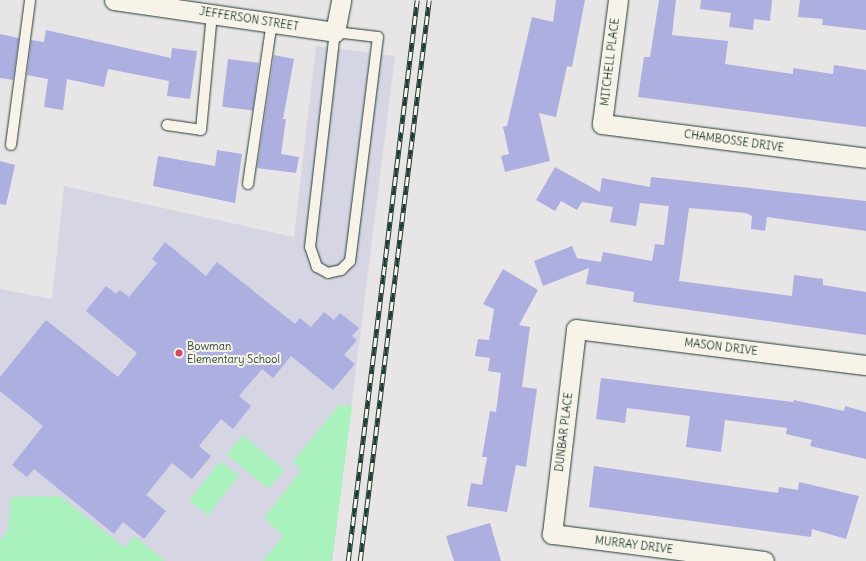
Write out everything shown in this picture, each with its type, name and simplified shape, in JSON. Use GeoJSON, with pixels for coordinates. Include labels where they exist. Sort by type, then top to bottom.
{"type":"FeatureCollection","features":[{"type":"Feature","properties":{"kind":"street","name":"JEFFERSON STREET"},"geometry":{"type":"LineString","coordinates":[[114,0],[171,4],[212,13],[335,32]]}},
{"type":"Feature","properties":{"kind":"street"},"geometry":{"type":"LineString","coordinates":[[335,32],[341,0]]}},
{"type":"Feature","properties":{"kind":"street","name":"MITCHELL PLACE"},"geometry":{"type":"LineString","coordinates":[[602,124],[618,0]]}},
{"type":"Feature","properties":{"kind":"street","name":"CHAMBOSSE DRIVE"},"geometry":{"type":"LineString","coordinates":[[602,124],[866,158]]}},
{"type":"Feature","properties":{"kind":"street","name":"MASON DRIVE"},"geometry":{"type":"LineString","coordinates":[[576,329],[866,364]]}},
{"type":"Feature","properties":{"kind":"street","name":"DUNBAR PLACE"},"geometry":{"type":"LineString","coordinates":[[552,534],[576,329]]}},
{"type":"Feature","properties":{"kind":"street","name":"MURRAY DRIVE"},"geometry":{"type":"LineString","coordinates":[[552,534],[764,561]]}},
{"type":"Feature","properties":{"kind":"lane"},"geometry":{"type":"LineString","coordinates":[[11,145],[30,0]]}},
{"type":"Feature","properties":{"kind":"lane"},"geometry":{"type":"LineString","coordinates":[[167,125],[200,130],[212,13]]}},
{"type":"Feature","properties":{"kind":"lane"},"geometry":{"type":"LineString","coordinates":[[248,184],[272,22]]}},
{"type":"Feature","properties":{"kind":"lane"},"geometry":{"type":"LineString","coordinates":[[335,32],[378,37],[350,261],[341,270],[328,272],[317,267],[310,247],[335,32]]}},
{"type":"Feature","properties":{"kind":"shaded area","name":"Bowman Elementary School"},"geometry":{"type":"Polygon","coordinates":[[[316,46],[395,56],[332,561],[0,561],[0,289],[52,299],[64,186],[294,237],[316,46]]]}},
{"type":"Feature","properties":{"kind":"green space"},"geometry":{"type":"Polygon","coordinates":[[[339,405],[352,406],[332,561],[263,561],[283,536],[264,518],[301,470],[293,461],[339,405]]]}},
{"type":"Feature","properties":{"kind":"green space"},"geometry":{"type":"Polygon","coordinates":[[[243,435],[284,470],[268,489],[227,454],[243,435]]]}},
{"type":"Feature","properties":{"kind":"green space"},"geometry":{"type":"Polygon","coordinates":[[[220,461],[239,476],[208,515],[189,500],[220,461]]]}},
{"type":"Feature","properties":{"kind":"green space"},"geometry":{"type":"Polygon","coordinates":[[[60,496],[125,548],[134,536],[165,561],[0,561],[0,540],[8,530],[11,497],[60,496]]]}},
{"type":"Feature","properties":{"kind":"building"},"geometry":{"type":"Polygon","coordinates":[[[556,0],[585,0],[572,67],[567,66],[556,117],[539,113],[550,161],[505,172],[501,156],[509,154],[503,127],[507,126],[532,17],[553,22],[556,0]]]}},
{"type":"Feature","properties":{"kind":"building"},"geometry":{"type":"Polygon","coordinates":[[[659,0],[676,0],[672,35],[728,41],[725,64],[793,74],[793,68],[833,74],[834,65],[866,70],[866,127],[638,97],[644,57],[650,57],[659,0]]]}},
{"type":"Feature","properties":{"kind":"building"},"geometry":{"type":"Polygon","coordinates":[[[701,0],[772,0],[770,21],[754,19],[753,30],[729,27],[731,13],[700,9],[701,0]]]}},
{"type":"Feature","properties":{"kind":"building"},"geometry":{"type":"Polygon","coordinates":[[[800,0],[866,0],[866,30],[822,25],[823,19],[798,17],[800,0]]]}},
{"type":"Feature","properties":{"kind":"building"},"geometry":{"type":"Polygon","coordinates":[[[46,30],[171,58],[172,48],[197,51],[190,99],[167,96],[169,81],[108,69],[104,87],[67,79],[63,110],[44,107],[48,79],[27,75],[31,40],[44,42],[46,30]]]}},
{"type":"Feature","properties":{"kind":"building"},"geometry":{"type":"Polygon","coordinates":[[[0,34],[19,38],[13,80],[0,78],[0,34]]]}},
{"type":"Feature","properties":{"kind":"building"},"geometry":{"type":"Polygon","coordinates":[[[274,55],[294,59],[283,119],[286,119],[281,154],[299,157],[296,173],[257,168],[274,55]]]}},
{"type":"Feature","properties":{"kind":"building"},"geometry":{"type":"Polygon","coordinates":[[[228,59],[259,63],[253,110],[222,107],[228,59]]]}},
{"type":"Feature","properties":{"kind":"building"},"geometry":{"type":"Polygon","coordinates":[[[217,150],[242,154],[235,203],[153,186],[158,156],[215,166],[217,150]]]}},
{"type":"Feature","properties":{"kind":"building"},"geometry":{"type":"Polygon","coordinates":[[[0,161],[15,165],[6,205],[0,204],[0,161]]]}},
{"type":"Feature","properties":{"kind":"building"},"geometry":{"type":"Polygon","coordinates":[[[555,167],[600,192],[602,178],[650,187],[651,177],[866,201],[866,231],[767,217],[765,231],[751,229],[752,216],[746,213],[689,208],[679,281],[792,296],[794,275],[823,279],[823,285],[866,292],[866,335],[633,302],[634,292],[586,284],[589,268],[543,286],[534,261],[572,246],[577,258],[601,262],[603,252],[652,261],[655,244],[664,245],[669,206],[640,203],[636,226],[610,222],[613,207],[582,202],[577,210],[561,201],[555,211],[536,200],[555,167]]]}},
{"type":"Feature","properties":{"kind":"building"},"geometry":{"type":"Polygon","coordinates":[[[165,242],[206,276],[217,262],[295,324],[300,318],[311,327],[324,312],[334,320],[340,313],[359,328],[352,336],[357,340],[344,355],[355,364],[333,390],[291,356],[273,378],[262,369],[239,396],[251,406],[233,429],[221,419],[199,446],[211,456],[192,479],[172,463],[146,495],[166,511],[144,539],[123,522],[114,534],[34,469],[27,477],[12,465],[43,426],[0,391],[0,377],[46,320],[118,377],[137,353],[86,311],[106,286],[116,294],[120,290],[129,297],[157,263],[152,259],[165,242]]]}},
{"type":"Feature","properties":{"kind":"building"},"geometry":{"type":"Polygon","coordinates":[[[503,269],[538,290],[519,325],[530,327],[522,387],[537,389],[526,467],[516,465],[507,512],[467,506],[471,483],[482,485],[487,457],[482,457],[490,411],[496,412],[501,373],[488,371],[490,358],[475,356],[478,339],[489,340],[494,309],[483,304],[503,269]]]}},
{"type":"Feature","properties":{"kind":"building"},"geometry":{"type":"Polygon","coordinates":[[[601,378],[793,402],[794,400],[844,411],[845,406],[866,412],[866,459],[810,446],[812,440],[786,434],[787,428],[725,420],[721,452],[686,447],[690,416],[627,408],[625,423],[596,419],[601,378]]]}},
{"type":"Feature","properties":{"kind":"building"},"geometry":{"type":"Polygon","coordinates":[[[594,466],[778,493],[779,487],[798,490],[799,482],[859,496],[846,539],[812,529],[811,537],[589,507],[594,466]]]}},
{"type":"Feature","properties":{"kind":"building"},"geometry":{"type":"Polygon","coordinates":[[[490,523],[501,561],[454,561],[446,536],[490,523]]]}},
{"type":"Feature","properties":{"kind":"railway"},"geometry":{"type":"LineString","coordinates":[[348,561],[417,0]]}},
{"type":"Feature","properties":{"kind":"railway"},"geometry":{"type":"LineString","coordinates":[[360,561],[429,0]]}},
{"type":"Feature","properties":{"kind":"place","name":"Bowman Elementary School"},"geometry":{"type":"Point","coordinates":[179,353]}}]}
